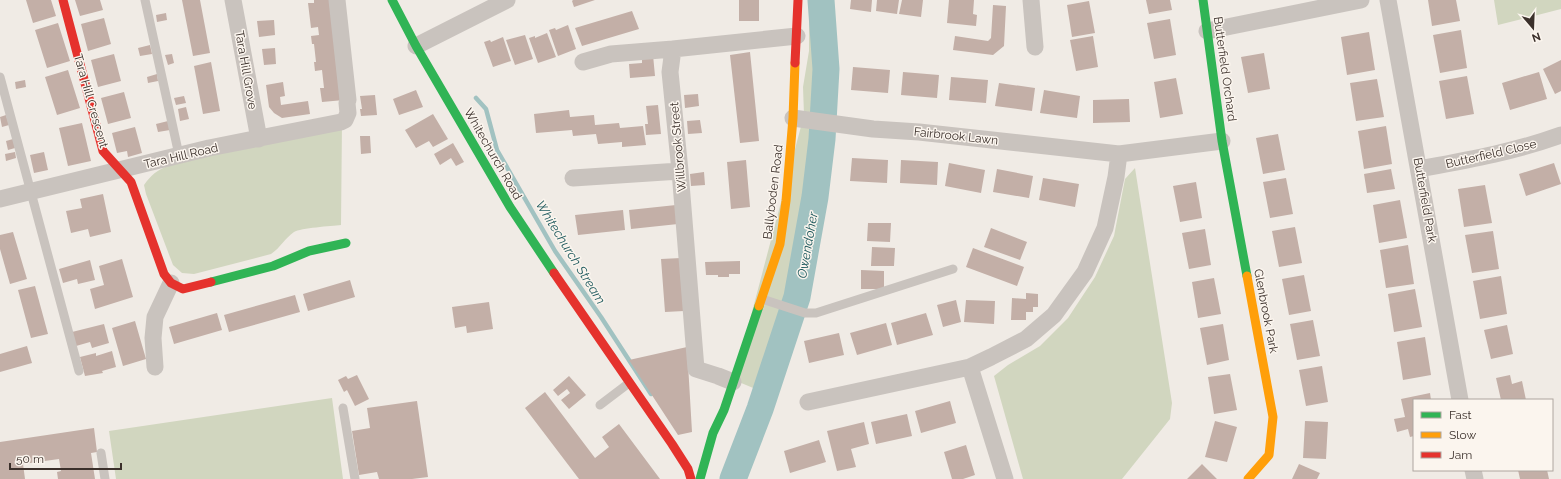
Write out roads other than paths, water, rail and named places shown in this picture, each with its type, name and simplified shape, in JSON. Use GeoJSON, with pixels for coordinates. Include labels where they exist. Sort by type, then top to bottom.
{"type":"FeatureCollection","features":[{"type":"Feature","properties":{"kind":"street","name":"Tara Hill Crescent"},"geometry":{"type":"LineString","coordinates":[[63,0],[103,151],[130,182],[164,274],[171,283]]}},
{"type":"Feature","properties":{"kind":"street","name":"Tara Hill Grove"},"geometry":{"type":"LineString","coordinates":[[233,0],[259,139]]}},
{"type":"Feature","properties":{"kind":"street","name":"Tara Hill Road"},"geometry":{"type":"LineString","coordinates":[[0,199],[179,156],[345,120],[348,113],[348,102],[337,0]]}},
{"type":"Feature","properties":{"kind":"street","name":"Whitechurch Road"},"geometry":{"type":"LineString","coordinates":[[392,0],[416,46],[510,207],[672,444],[688,469],[691,479]]}},
{"type":"Feature","properties":{"kind":"street"},"geometry":{"type":"LineString","coordinates":[[416,46],[508,0]]}},
{"type":"Feature","properties":{"kind":"street","name":"Ballyboden Road"},"geometry":{"type":"LineString","coordinates":[[701,475],[702,457],[733,382],[780,244],[786,201],[793,118],[798,0]]}},
{"type":"Feature","properties":{"kind":"street"},"geometry":{"type":"LineString","coordinates":[[1031,0],[1035,47]]}},
{"type":"Feature","properties":{"kind":"street","name":"Butterfield Orchard"},"geometry":{"type":"LineString","coordinates":[[1203,0],[1222,141]]}},
{"type":"Feature","properties":{"kind":"street"},"geometry":{"type":"LineString","coordinates":[[1208,31],[1361,0]]}},
{"type":"Feature","properties":{"kind":"street","name":"Butterfield Park"},"geometry":{"type":"LineString","coordinates":[[1388,0],[1460,399]]}},
{"type":"Feature","properties":{"kind":"street"},"geometry":{"type":"LineString","coordinates":[[583,62],[610,54],[797,36]]}},
{"type":"Feature","properties":{"kind":"street","name":"Willbrook Street"},"geometry":{"type":"LineString","coordinates":[[673,49],[670,72],[680,171],[696,376],[718,376],[733,382]]}},
{"type":"Feature","properties":{"kind":"street","name":"Fairbrook Lawn"},"geometry":{"type":"LineString","coordinates":[[793,118],[873,129],[920,132],[1119,154],[1222,141]]}},
{"type":"Feature","properties":{"kind":"street","name":"Butterfield Close"},"geometry":{"type":"LineString","coordinates":[[1419,169],[1484,158],[1531,146],[1561,135]]}},
{"type":"Feature","properties":{"kind":"street","name":"Glenbrook Park"},"geometry":{"type":"LineString","coordinates":[[1222,141],[1274,416],[1269,455],[1248,479]]}},
{"type":"Feature","properties":{"kind":"street"},"geometry":{"type":"LineString","coordinates":[[808,402],[970,367],[991,358],[1026,339],[1054,315],[1085,272],[1105,228],[1116,177],[1119,154]]}},
{"type":"Feature","properties":{"kind":"street"},"geometry":{"type":"LineString","coordinates":[[573,178],[680,171]]}},
{"type":"Feature","properties":{"kind":"street"},"geometry":{"type":"LineString","coordinates":[[155,367],[153,338],[155,317],[171,283],[183,289],[273,266],[309,251],[346,243]]}},
{"type":"Feature","properties":{"kind":"street"},"geometry":{"type":"LineString","coordinates":[[970,367],[1005,479]]}},
{"type":"Feature","properties":{"kind":"street"},"geometry":{"type":"LineString","coordinates":[[672,444],[685,449]]}},
{"type":"Feature","properties":{"kind":"lane"},"geometry":{"type":"LineString","coordinates":[[145,0],[179,156]]}},
{"type":"Feature","properties":{"kind":"lane"},"geometry":{"type":"LineString","coordinates":[[0,77],[78,371]]}},
{"type":"Feature","properties":{"kind":"lane"},"geometry":{"type":"LineString","coordinates":[[762,299],[785,307],[816,313],[953,269]]}},
{"type":"Feature","properties":{"kind":"lane"},"geometry":{"type":"LineString","coordinates":[[600,405],[629,383]]}},
{"type":"Feature","properties":{"kind":"lane"},"geometry":{"type":"LineString","coordinates":[[343,408],[355,479]]}},
{"type":"Feature","properties":{"kind":"lane"},"geometry":{"type":"LineString","coordinates":[[101,453],[105,479]]}},
{"type":"Feature","properties":{"kind":"waterway","name":"Owendoher"},"geometry":{"type":"LineString","coordinates":[[733,479],[760,409],[797,297],[815,197],[822,139],[826,69],[821,0]]}},
{"type":"Feature","properties":{"kind":"waterway","name":"Whitechurch Stream"},"geometry":{"type":"LineString","coordinates":[[476,98],[486,109],[497,150],[555,251],[601,317],[651,394]]}}]}
